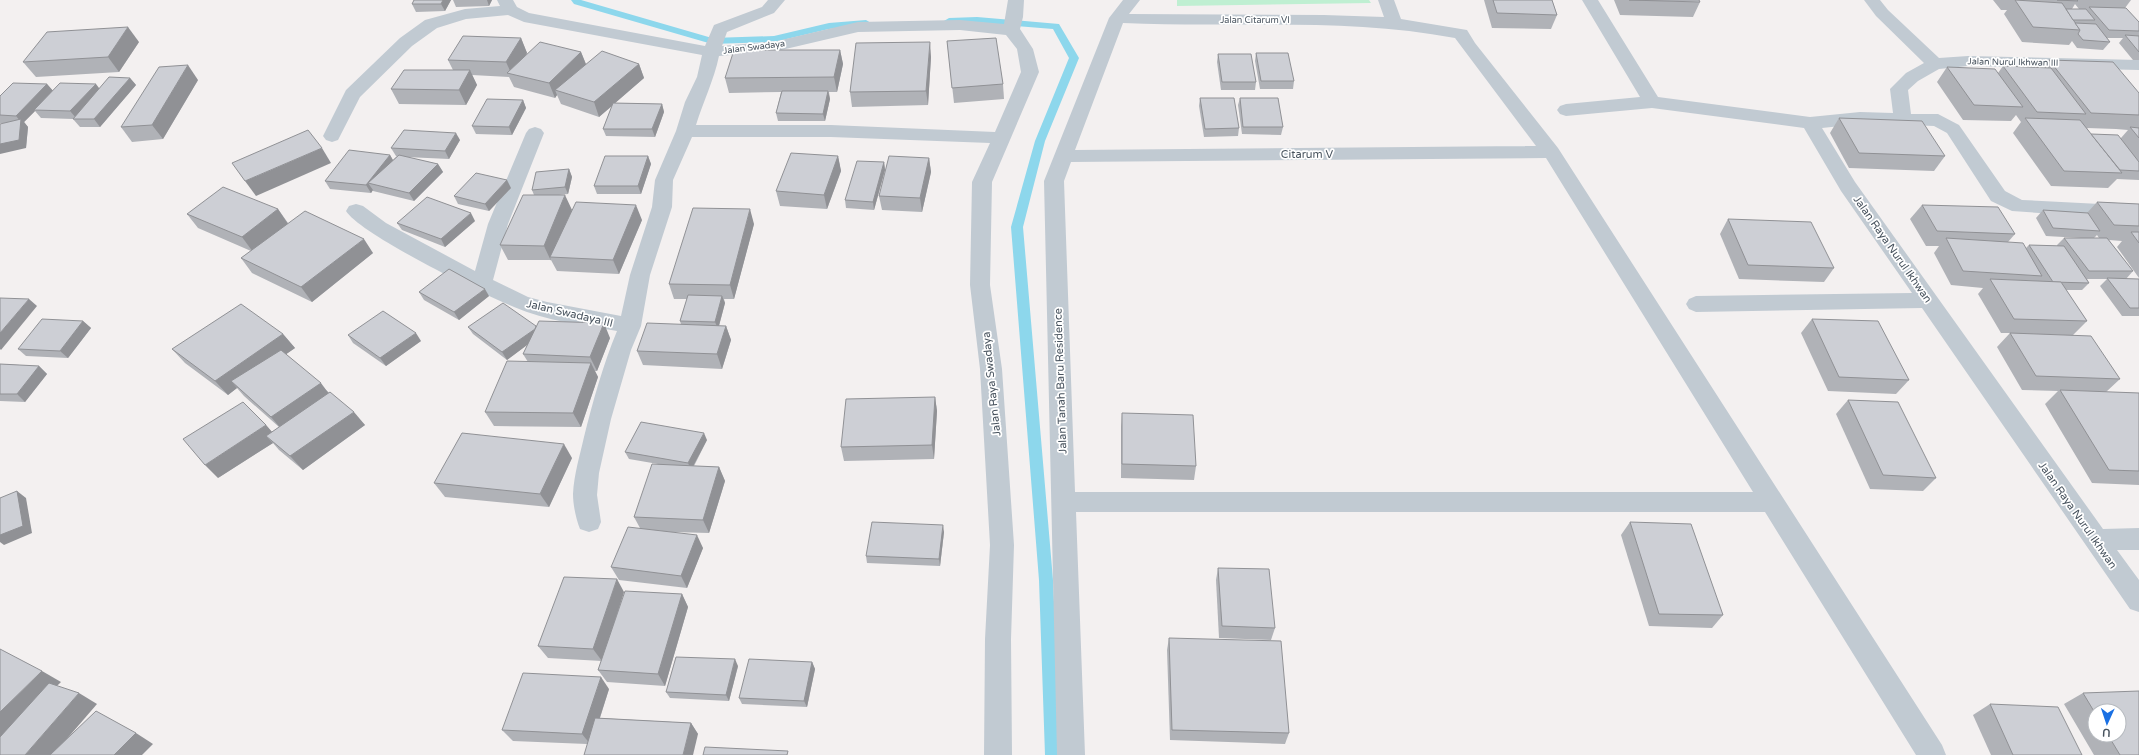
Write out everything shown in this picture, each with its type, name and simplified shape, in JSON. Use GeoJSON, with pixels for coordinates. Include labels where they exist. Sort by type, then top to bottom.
{"type":"FeatureCollection","features":[{"type":"Feature","properties":{"kind":"street"},"geometry":{"type":"LineString","coordinates":[[589,522],[585,495],[587,473],[620,350],[630,326],[640,275],[662,207],[664,180],[685,132],[694,102],[706,77],[715,41],[768,10],[777,0]]}},
{"type":"Feature","properties":{"kind":"street"},"geometry":{"type":"LineString","coordinates":[[1013,25],[1016,0]]}},
{"type":"Feature","properties":{"kind":"street","name":"Jalan Tanah Baru Residence"},"geometry":{"type":"LineString","coordinates":[[1071,755],[1054,181],[1117,18],[1132,0]]}},
{"type":"Feature","properties":{"kind":"street"},"geometry":{"type":"LineString","coordinates":[[1386,0],[1394,23]]}},
{"type":"Feature","properties":{"kind":"street"},"geometry":{"type":"LineString","coordinates":[[1590,0],[1652,102]]}},
{"type":"Feature","properties":{"kind":"street"},"geometry":{"type":"LineString","coordinates":[[1872,0],[1882,13],[1935,64],[1912,77],[1900,89],[1903,121]]}},
{"type":"Feature","properties":{"kind":"street"},"geometry":{"type":"LineString","coordinates":[[332,136],[352,94],[406,42],[431,24],[465,14],[508,5]]}},
{"type":"Feature","properties":{"kind":"street","name":"Jalan Swadaya"},"geometry":{"type":"LineString","coordinates":[[508,5],[524,17],[715,41],[777,46],[858,27],[1013,25]]}},
{"type":"Feature","properties":{"kind":"street","name":"Jalan Citarum VI"},"geometry":{"type":"LineString","coordinates":[[1117,18],[1174,21],[1331,20],[1394,23],[1461,34],[1467,45],[1551,152],[1932,755]]}},
{"type":"Feature","properties":{"kind":"street","name":"Jalan Raya Swadaya"},"geometry":{"type":"LineString","coordinates":[[998,755],[998,639],[1002,545],[991,369],[980,285],[980,243],[982,182],[1030,72],[1028,55],[1013,25]]}},
{"type":"Feature","properties":{"kind":"street","name":"Jalan Nurul Ikhwan III"},"geometry":{"type":"LineString","coordinates":[[1935,64],[1968,61],[2139,65]]}},
{"type":"Feature","properties":{"kind":"street"},"geometry":{"type":"LineString","coordinates":[[1566,110],[1652,102],[1810,124],[1860,118],[1903,121],[1938,120],[1949,124],[1998,196],[2007,202],[2019,206],[2139,212]]}},
{"type":"Feature","properties":{"kind":"street","name":"Jalan Raya Nurul Ikhwan"},"geometry":{"type":"LineString","coordinates":[[1810,124],[1848,186],[2139,601]]}},
{"type":"Feature","properties":{"kind":"street"},"geometry":{"type":"LineString","coordinates":[[685,132],[846,131],[1002,138]]}},
{"type":"Feature","properties":{"kind":"street"},"geometry":{"type":"LineString","coordinates":[[482,284],[498,224],[535,133]]}},
{"type":"Feature","properties":{"kind":"street","name":"Citarum V"},"geometry":{"type":"LineString","coordinates":[[1063,156],[1551,152]]}},
{"type":"Feature","properties":{"kind":"street","name":"Jalan Swadaya III"},"geometry":{"type":"LineString","coordinates":[[356,211],[378,228],[482,284],[521,302],[546,310],[630,326]]}},
{"type":"Feature","properties":{"kind":"street"},"geometry":{"type":"LineString","coordinates":[[1696,304],[1929,300]]}},
{"type":"Feature","properties":{"kind":"street"},"geometry":{"type":"LineString","coordinates":[[1064,502],[1771,502]]}},
{"type":"Feature","properties":{"kind":"street"},"geometry":{"type":"LineString","coordinates":[[2096,540],[2139,539]]}},
{"type":"Feature","properties":{"kind":"green space"},"geometry":{"type":"Polygon","coordinates":[[[1177,0],[1369,0],[1371,3],[1177,6],[1177,0]]]}},
{"type":"Feature","properties":{"kind":"building"},"geometry":{"type":"Polygon","coordinates":[[[414,0],[443,0],[441,4],[412,4],[414,0]]]}},
{"type":"Feature","properties":{"kind":"building"},"geometry":{"type":"Polygon","coordinates":[[[1493,0],[1552,0],[1557,15],[1497,13],[1493,0]]]}},
{"type":"Feature","properties":{"kind":"building"},"geometry":{"type":"Polygon","coordinates":[[[1629,0],[1699,0],[1700,2],[1629,0]]]}},
{"type":"Feature","properties":{"kind":"building"},"geometry":{"type":"Polygon","coordinates":[[[2015,0],[2062,3],[2080,30],[2033,27],[2015,0]]]}},
{"type":"Feature","properties":{"kind":"building"},"geometry":{"type":"Polygon","coordinates":[[[2089,7],[2126,8],[2139,22],[2139,31],[2109,30],[2089,7]]]}},
{"type":"Feature","properties":{"kind":"building"},"geometry":{"type":"Polygon","coordinates":[[[2066,9],[2086,9],[2095,20],[2073,20],[2066,9]]]}},
{"type":"Feature","properties":{"kind":"building"},"geometry":{"type":"Polygon","coordinates":[[[2075,23],[2096,24],[2110,42],[2083,40],[2078,34],[2080,30],[2075,23]]]}},
{"type":"Feature","properties":{"kind":"building"},"geometry":{"type":"Polygon","coordinates":[[[128,27],[108,57],[23,62],[47,32],[128,27]]]}},
{"type":"Feature","properties":{"kind":"building"},"geometry":{"type":"Polygon","coordinates":[[[2125,35],[2139,36],[2139,52],[2125,35]]]}},
{"type":"Feature","properties":{"kind":"building"},"geometry":{"type":"Polygon","coordinates":[[[463,36],[521,38],[506,62],[448,60],[463,36]]]}},
{"type":"Feature","properties":{"kind":"building"},"geometry":{"type":"Polygon","coordinates":[[[996,38],[1003,84],[952,88],[947,41],[996,38]]]}},
{"type":"Feature","properties":{"kind":"building"},"geometry":{"type":"Polygon","coordinates":[[[540,42],[581,52],[549,83],[507,73],[540,42]]]}},
{"type":"Feature","properties":{"kind":"building"},"geometry":{"type":"Polygon","coordinates":[[[930,42],[926,91],[850,92],[856,43],[930,42]]]}},
{"type":"Feature","properties":{"kind":"building"},"geometry":{"type":"Polygon","coordinates":[[[734,50],[840,50],[834,77],[725,78],[734,50]]]}},
{"type":"Feature","properties":{"kind":"building"},"geometry":{"type":"Polygon","coordinates":[[[602,51],[639,64],[594,102],[555,90],[602,51]]]}},
{"type":"Feature","properties":{"kind":"building"},"geometry":{"type":"Polygon","coordinates":[[[1256,53],[1288,53],[1294,81],[1261,81],[1256,53]]]}},
{"type":"Feature","properties":{"kind":"building"},"geometry":{"type":"Polygon","coordinates":[[[1218,54],[1251,54],[1256,82],[1222,82],[1218,54]]]}},
{"type":"Feature","properties":{"kind":"building"},"geometry":{"type":"Polygon","coordinates":[[[2049,60],[2113,62],[2139,93],[2139,115],[2091,113],[2049,60]]]}},
{"type":"Feature","properties":{"kind":"building"},"geometry":{"type":"Polygon","coordinates":[[[188,65],[152,125],[121,127],[159,67],[188,65]]]}},
{"type":"Feature","properties":{"kind":"building"},"geometry":{"type":"Polygon","coordinates":[[[2003,66],[2051,68],[2086,114],[2037,112],[2003,66]]]}},
{"type":"Feature","properties":{"kind":"building"},"geometry":{"type":"Polygon","coordinates":[[[1947,67],[1995,69],[2023,107],[1974,105],[1947,67]]]}},
{"type":"Feature","properties":{"kind":"building"},"geometry":{"type":"Polygon","coordinates":[[[404,70],[470,70],[459,90],[391,89],[404,70]]]}},
{"type":"Feature","properties":{"kind":"building"},"geometry":{"type":"Polygon","coordinates":[[[109,77],[130,78],[94,119],[73,119],[109,77]]]}},
{"type":"Feature","properties":{"kind":"building"},"geometry":{"type":"Polygon","coordinates":[[[13,83],[47,84],[16,116],[0,115],[0,96],[13,83]]]}},
{"type":"Feature","properties":{"kind":"building"},"geometry":{"type":"Polygon","coordinates":[[[60,83],[96,84],[70,111],[34,110],[60,83]]]}},
{"type":"Feature","properties":{"kind":"building"},"geometry":{"type":"Polygon","coordinates":[[[782,91],[828,91],[823,114],[776,113],[782,91]]]}},
{"type":"Feature","properties":{"kind":"building"},"geometry":{"type":"Polygon","coordinates":[[[1200,98],[1234,98],[1239,128],[1205,129],[1200,98]]]}},
{"type":"Feature","properties":{"kind":"building"},"geometry":{"type":"Polygon","coordinates":[[[1240,98],[1278,98],[1283,127],[1243,127],[1240,98]]]}},
{"type":"Feature","properties":{"kind":"building"},"geometry":{"type":"Polygon","coordinates":[[[487,99],[523,100],[509,127],[472,126],[487,99]]]}},
{"type":"Feature","properties":{"kind":"building"},"geometry":{"type":"Polygon","coordinates":[[[613,103],[662,104],[652,129],[603,129],[613,103]]]}},
{"type":"Feature","properties":{"kind":"building"},"geometry":{"type":"Polygon","coordinates":[[[1839,118],[1922,121],[1945,156],[1859,153],[1839,118]]]}},
{"type":"Feature","properties":{"kind":"building"},"geometry":{"type":"Polygon","coordinates":[[[2025,118],[2080,120],[2122,173],[2064,171],[2025,118]]]}},
{"type":"Feature","properties":{"kind":"building"},"geometry":{"type":"Polygon","coordinates":[[[21,119],[19,140],[0,144],[0,124],[21,119]]]}},
{"type":"Feature","properties":{"kind":"building"},"geometry":{"type":"Polygon","coordinates":[[[2130,127],[2139,128],[2139,138],[2130,127]]]}},
{"type":"Feature","properties":{"kind":"building"},"geometry":{"type":"Polygon","coordinates":[[[308,130],[322,148],[245,181],[232,163],[308,130]]]}},
{"type":"Feature","properties":{"kind":"building"},"geometry":{"type":"Polygon","coordinates":[[[404,130],[456,133],[445,151],[391,148],[404,130]]]}},
{"type":"Feature","properties":{"kind":"building"},"geometry":{"type":"Polygon","coordinates":[[[2091,134],[2118,135],[2139,162],[2139,171],[2120,170],[2091,134]]]}},
{"type":"Feature","properties":{"kind":"building"},"geometry":{"type":"Polygon","coordinates":[[[349,150],[390,155],[366,185],[325,181],[349,150]]]}},
{"type":"Feature","properties":{"kind":"building"},"geometry":{"type":"Polygon","coordinates":[[[791,153],[838,156],[824,195],[776,191],[791,153]]]}},
{"type":"Feature","properties":{"kind":"building"},"geometry":{"type":"Polygon","coordinates":[[[399,155],[438,164],[409,193],[368,183],[399,155]]]}},
{"type":"Feature","properties":{"kind":"building"},"geometry":{"type":"Polygon","coordinates":[[[605,156],[648,156],[638,186],[594,186],[605,156]]]}},
{"type":"Feature","properties":{"kind":"building"},"geometry":{"type":"Polygon","coordinates":[[[889,156],[929,158],[920,198],[879,196],[889,156]]]}},
{"type":"Feature","properties":{"kind":"building"},"geometry":{"type":"Polygon","coordinates":[[[857,161],[884,162],[873,202],[845,200],[857,161]]]}},
{"type":"Feature","properties":{"kind":"building"},"geometry":{"type":"Polygon","coordinates":[[[569,169],[565,187],[532,190],[536,172],[569,169]]]}},
{"type":"Feature","properties":{"kind":"building"},"geometry":{"type":"Polygon","coordinates":[[[476,173],[507,180],[485,204],[454,196],[476,173]]]}},
{"type":"Feature","properties":{"kind":"building"},"geometry":{"type":"Polygon","coordinates":[[[223,187],[278,209],[242,237],[187,214],[223,187]]]}},
{"type":"Feature","properties":{"kind":"building"},"geometry":{"type":"Polygon","coordinates":[[[523,195],[565,195],[544,246],[500,245],[523,195]]]}},
{"type":"Feature","properties":{"kind":"building"},"geometry":{"type":"Polygon","coordinates":[[[427,197],[471,213],[441,239],[397,223],[427,197]]]}},
{"type":"Feature","properties":{"kind":"building"},"geometry":{"type":"Polygon","coordinates":[[[576,202],[636,205],[613,260],[550,257],[576,202]]]}},
{"type":"Feature","properties":{"kind":"building"},"geometry":{"type":"Polygon","coordinates":[[[2097,202],[2139,204],[2139,226],[2114,225],[2097,202]]]}},
{"type":"Feature","properties":{"kind":"building"},"geometry":{"type":"Polygon","coordinates":[[[1922,205],[1998,207],[2015,234],[1937,231],[1922,205]]]}},
{"type":"Feature","properties":{"kind":"building"},"geometry":{"type":"Polygon","coordinates":[[[693,208],[750,209],[730,285],[669,284],[693,208]]]}},
{"type":"Feature","properties":{"kind":"building"},"geometry":{"type":"Polygon","coordinates":[[[2043,210],[2088,213],[2100,231],[2053,228],[2043,210]]]}},
{"type":"Feature","properties":{"kind":"building"},"geometry":{"type":"Polygon","coordinates":[[[305,211],[364,239],[301,287],[241,258],[305,211]]]}},
{"type":"Feature","properties":{"kind":"building"},"geometry":{"type":"Polygon","coordinates":[[[1728,219],[1811,222],[1834,268],[1748,265],[1728,219]]]}},
{"type":"Feature","properties":{"kind":"building"},"geometry":{"type":"Polygon","coordinates":[[[2131,232],[2139,232],[2139,243],[2131,232]]]}},
{"type":"Feature","properties":{"kind":"building"},"geometry":{"type":"Polygon","coordinates":[[[1946,238],[2023,243],[2042,276],[1963,271],[1946,238]]]}},
{"type":"Feature","properties":{"kind":"building"},"geometry":{"type":"Polygon","coordinates":[[[2064,238],[2107,238],[2133,271],[2089,271],[2064,238]]]}},
{"type":"Feature","properties":{"kind":"building"},"geometry":{"type":"Polygon","coordinates":[[[2029,245],[2064,246],[2089,283],[2053,282],[2029,245]]]}},
{"type":"Feature","properties":{"kind":"building"},"geometry":{"type":"Polygon","coordinates":[[[449,269],[485,289],[454,312],[419,292],[449,269]]]}},
{"type":"Feature","properties":{"kind":"building"},"geometry":{"type":"Polygon","coordinates":[[[2107,278],[2139,279],[2139,308],[2130,308],[2107,278]]]}},
{"type":"Feature","properties":{"kind":"building"},"geometry":{"type":"Polygon","coordinates":[[[1990,279],[2061,282],[2087,321],[2014,319],[1990,279]]]}},
{"type":"Feature","properties":{"kind":"building"},"geometry":{"type":"Polygon","coordinates":[[[688,295],[722,296],[715,322],[680,321],[688,295]]]}},
{"type":"Feature","properties":{"kind":"building"},"geometry":{"type":"Polygon","coordinates":[[[0,298],[29,299],[0,333],[0,298]]]}},
{"type":"Feature","properties":{"kind":"building"},"geometry":{"type":"Polygon","coordinates":[[[503,303],[536,326],[535,329],[502,352],[468,327],[503,303]]]}},
{"type":"Feature","properties":{"kind":"building"},"geometry":{"type":"Polygon","coordinates":[[[241,304],[283,334],[215,381],[172,349],[241,304]]]}},
{"type":"Feature","properties":{"kind":"building"},"geometry":{"type":"Polygon","coordinates":[[[383,311],[416,333],[380,358],[348,335],[383,311]]]}},
{"type":"Feature","properties":{"kind":"building"},"geometry":{"type":"Polygon","coordinates":[[[42,319],[83,321],[60,351],[18,349],[42,319]]]}},
{"type":"Feature","properties":{"kind":"building"},"geometry":{"type":"Polygon","coordinates":[[[1812,319],[1878,321],[1909,380],[1839,377],[1812,319]]]}},
{"type":"Feature","properties":{"kind":"building"},"geometry":{"type":"Polygon","coordinates":[[[539,321],[604,323],[590,357],[523,354],[539,321]]]}},
{"type":"Feature","properties":{"kind":"building"},"geometry":{"type":"Polygon","coordinates":[[[647,323],[726,326],[717,354],[637,351],[647,323]]]}},
{"type":"Feature","properties":{"kind":"building"},"geometry":{"type":"Polygon","coordinates":[[[2010,333],[2091,336],[2120,379],[2036,376],[2010,333]]]}},
{"type":"Feature","properties":{"kind":"building"},"geometry":{"type":"Polygon","coordinates":[[[281,350],[321,383],[271,417],[231,381],[281,350]]]}},
{"type":"Feature","properties":{"kind":"building"},"geometry":{"type":"Polygon","coordinates":[[[507,361],[591,363],[573,413],[485,412],[507,361]]]}},
{"type":"Feature","properties":{"kind":"building"},"geometry":{"type":"Polygon","coordinates":[[[0,364],[39,366],[17,394],[0,394],[0,364]]]}},
{"type":"Feature","properties":{"kind":"building"},"geometry":{"type":"Polygon","coordinates":[[[2060,390],[2139,393],[2139,471],[2109,470],[2060,390]]]}},
{"type":"Feature","properties":{"kind":"building"},"geometry":{"type":"Polygon","coordinates":[[[330,392],[354,412],[290,456],[266,436],[330,392]]]}},
{"type":"Feature","properties":{"kind":"building"},"geometry":{"type":"Polygon","coordinates":[[[935,397],[932,445],[841,447],[846,399],[935,397]]]}},
{"type":"Feature","properties":{"kind":"building"},"geometry":{"type":"Polygon","coordinates":[[[1848,400],[1898,402],[1936,478],[1883,475],[1848,400]]]}},
{"type":"Feature","properties":{"kind":"building"},"geometry":{"type":"Polygon","coordinates":[[[243,402],[266,425],[205,465],[183,439],[243,402]]]}},
{"type":"Feature","properties":{"kind":"building"},"geometry":{"type":"Polygon","coordinates":[[[1122,413],[1193,415],[1196,466],[1122,464],[1122,413]]]}},
{"type":"Feature","properties":{"kind":"building"},"geometry":{"type":"Polygon","coordinates":[[[641,422],[704,433],[688,463],[625,452],[641,422]]]}},
{"type":"Feature","properties":{"kind":"building"},"geometry":{"type":"Polygon","coordinates":[[[462,433],[564,444],[540,494],[434,483],[462,433]]]}},
{"type":"Feature","properties":{"kind":"building"},"geometry":{"type":"Polygon","coordinates":[[[652,464],[719,467],[703,520],[634,517],[652,464]]]}},
{"type":"Feature","properties":{"kind":"building"},"geometry":{"type":"Polygon","coordinates":[[[17,491],[23,526],[0,535],[0,498],[17,491]]]}},
{"type":"Feature","properties":{"kind":"building"},"geometry":{"type":"Polygon","coordinates":[[[872,522],[943,525],[939,559],[866,556],[872,522]]]}},
{"type":"Feature","properties":{"kind":"building"},"geometry":{"type":"Polygon","coordinates":[[[1630,522],[1691,524],[1723,615],[1659,614],[1630,522]]]}},
{"type":"Feature","properties":{"kind":"building"},"geometry":{"type":"Polygon","coordinates":[[[628,527],[697,535],[681,576],[611,567],[628,527]]]}},
{"type":"Feature","properties":{"kind":"building"},"geometry":{"type":"Polygon","coordinates":[[[1218,568],[1269,569],[1275,628],[1222,626],[1218,568]]]}},
{"type":"Feature","properties":{"kind":"building"},"geometry":{"type":"Polygon","coordinates":[[[564,577],[617,579],[593,649],[538,646],[564,577]]]}},
{"type":"Feature","properties":{"kind":"building"},"geometry":{"type":"Polygon","coordinates":[[[625,591],[682,594],[658,674],[598,670],[625,591]]]}},
{"type":"Feature","properties":{"kind":"building"},"geometry":{"type":"Polygon","coordinates":[[[1169,638],[1281,641],[1289,733],[1172,730],[1169,638]]]}},
{"type":"Feature","properties":{"kind":"building"},"geometry":{"type":"Polygon","coordinates":[[[0,649],[42,671],[0,712],[0,649]]]}},
{"type":"Feature","properties":{"kind":"building"},"geometry":{"type":"Polygon","coordinates":[[[676,657],[735,659],[726,695],[666,692],[676,657]]]}},
{"type":"Feature","properties":{"kind":"building"},"geometry":{"type":"Polygon","coordinates":[[[749,659],[812,662],[804,701],[739,698],[749,659]]]}},
{"type":"Feature","properties":{"kind":"building"},"geometry":{"type":"Polygon","coordinates":[[[523,673],[601,677],[582,734],[502,730],[523,673]]]}},
{"type":"Feature","properties":{"kind":"building"},"geometry":{"type":"Polygon","coordinates":[[[49,683],[79,693],[25,755],[0,755],[0,737],[49,683]]]}},
{"type":"Feature","properties":{"kind":"building"},"geometry":{"type":"Polygon","coordinates":[[[2139,691],[2139,755],[2120,755],[2113,743],[2127,743],[2127,703],[2089,703],[2083,693],[2139,691]]]}},
{"type":"Feature","properties":{"kind":"building"},"geometry":{"type":"Polygon","coordinates":[[[1990,704],[2058,707],[2082,755],[2013,755],[1990,704]]]}},
{"type":"Feature","properties":{"kind":"building"},"geometry":{"type":"Polygon","coordinates":[[[96,711],[136,733],[114,755],[50,755],[96,711]]]}},
{"type":"Feature","properties":{"kind":"building"},"geometry":{"type":"Polygon","coordinates":[[[595,718],[691,723],[683,755],[584,755],[595,718]]]}},
{"type":"Feature","properties":{"kind":"building"},"geometry":{"type":"Polygon","coordinates":[[[705,747],[788,751],[787,755],[703,755],[705,747]]]}},
{"type":"Feature","properties":{"kind":"waterway"},"geometry":{"type":"LineString","coordinates":[[576,0],[577,2],[712,41],[774,39],[829,26],[866,23]]}},
{"type":"Feature","properties":{"kind":"waterway"},"geometry":{"type":"LineString","coordinates":[[949,21],[977,20],[1056,26],[1074,58],[1040,141],[1017,227],[1046,580],[1053,755]]}}]}
